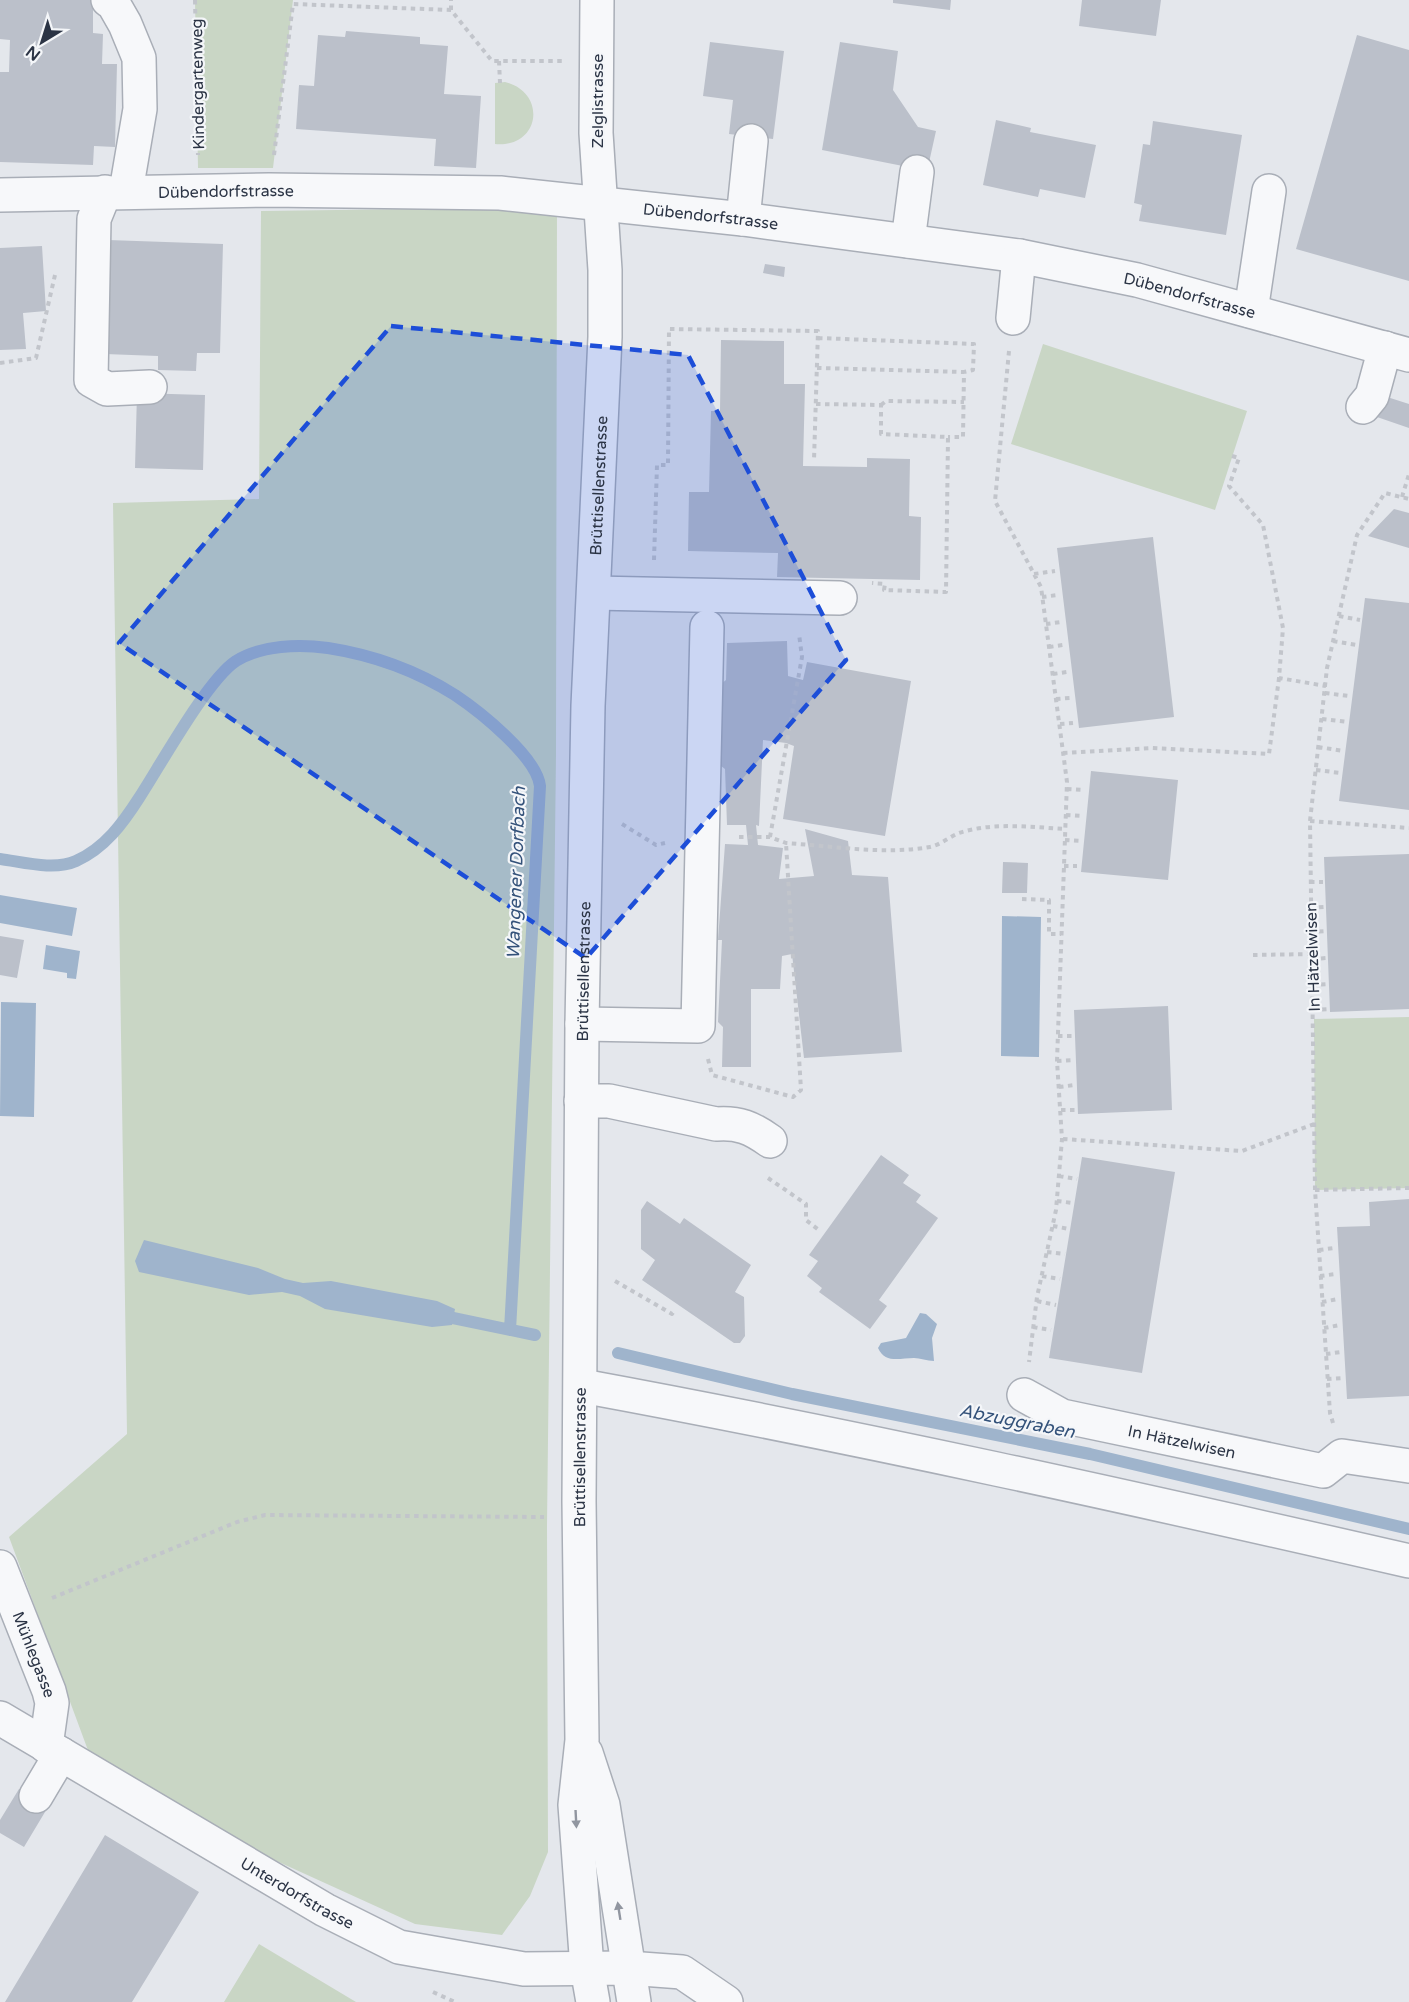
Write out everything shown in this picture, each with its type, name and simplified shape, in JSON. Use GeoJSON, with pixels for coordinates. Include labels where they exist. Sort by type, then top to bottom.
{"type":"FeatureCollection","features":[{"type":"Feature","properties":{"kind":"street"},"geometry":{"type":"LineString","coordinates":[[108,0],[113,3],[125,24],[139,58],[140,110],[115,191],[94,219],[91,380],[107,389],[150,387]]}},
{"type":"Feature","properties":{"kind":"street","name":"Zelglistrasse"},"geometry":{"type":"LineString","coordinates":[[597,0],[596,133],[600,203]]}},
{"type":"Feature","properties":{"kind":"street"},"geometry":{"type":"LineString","coordinates":[[744,219],[751,141]]}},
{"type":"Feature","properties":{"kind":"street"},"geometry":{"type":"LineString","coordinates":[[908,241],[917,172]]}},
{"type":"Feature","properties":{"kind":"street","name":"Dübendorfstrasse"},"geometry":{"type":"LineString","coordinates":[[0,195],[199,190],[500,194],[744,219],[1020,256],[1137,280],[1397,352]]}},
{"type":"Feature","properties":{"kind":"street"},"geometry":{"type":"LineString","coordinates":[[1251,312],[1269,191]]}},
{"type":"Feature","properties":{"kind":"street","name":"Brüttisellenstrasse"},"geometry":{"type":"LineString","coordinates":[[593,2002],[587,1968],[575,1804],[582,1740],[579,1501],[582,1386],[581,1101],[588,706],[605,337],[605,270],[600,203]]}},
{"type":"Feature","properties":{"kind":"street"},"geometry":{"type":"LineString","coordinates":[[1012,318],[1020,256]]}},
{"type":"Feature","properties":{"kind":"street"},"geometry":{"type":"LineString","coordinates":[[1363,407],[1372,396],[1397,352]]}},
{"type":"Feature","properties":{"kind":"street"},"geometry":{"type":"LineString","coordinates":[[594,593],[852,591]]}},
{"type":"Feature","properties":{"kind":"street"},"geometry":{"type":"LineString","coordinates":[[582,1024],[698,1026],[707,627]]}},
{"type":"Feature","properties":{"kind":"street"},"geometry":{"type":"LineString","coordinates":[[581,1101],[609,1101],[716,1124],[732,1122],[752,1128],[770,1141]]}},
{"type":"Feature","properties":{"kind":"street"},"geometry":{"type":"LineString","coordinates":[[582,1386],[714,1409],[1029,1474],[1409,1561]]}},
{"type":"Feature","properties":{"kind":"street","name":"In Hätzelwisen"},"geometry":{"type":"LineString","coordinates":[[1024,1395],[1062,1416],[1323,1471],[1342,1456]]}},
{"type":"Feature","properties":{"kind":"street"},"geometry":{"type":"LineString","coordinates":[[1342,1456],[1409,1466]]}},
{"type":"Feature","properties":{"kind":"street","name":"Mühlegasse"},"geometry":{"type":"LineString","coordinates":[[0,1567],[50,1691],[54,1750]]}},
{"type":"Feature","properties":{"kind":"street","name":"Unterdorfstrasse"},"geometry":{"type":"LineString","coordinates":[[0,1718],[325,1910],[399,1947],[524,1968],[628,1968],[682,1972],[726,2002]]}},
{"type":"Feature","properties":{"kind":"street","name":"Brüttisellenstrasse"},"geometry":{"type":"LineString","coordinates":[[582,1740],[603,1805],[634,2002]]}},
{"type":"Feature","properties":{"kind":"street"},"geometry":{"type":"LineString","coordinates":[[36,1796],[54,1750]]}},
{"type":"Feature","properties":{"kind":"path","name":"Kindergartenweg"},"geometry":{"type":"LineString","coordinates":[[195,0],[198,157]]}},
{"type":"Feature","properties":{"kind":"path"},"geometry":{"type":"LineString","coordinates":[[451,0],[451,10],[492,61],[564,62]]}},
{"type":"Feature","properties":{"kind":"path"},"geometry":{"type":"LineString","coordinates":[[274,156],[294,2],[451,10]]}},
{"type":"Feature","properties":{"kind":"path"},"geometry":{"type":"LineString","coordinates":[[499,61],[500,83]]}},
{"type":"Feature","properties":{"kind":"path"},"geometry":{"type":"LineString","coordinates":[[0,363],[36,358],[56,270]]}},
{"type":"Feature","properties":{"kind":"path"},"geometry":{"type":"LineString","coordinates":[[1012,318],[995,501],[1041,587],[1067,789],[1057,1061],[1062,1139],[1057,1201],[1037,1301],[1024,1395]]}},
{"type":"Feature","properties":{"kind":"path"},"geometry":{"type":"LineString","coordinates":[[654,593],[657,465],[668,465],[669,329],[818,331],[814,460]]}},
{"type":"Feature","properties":{"kind":"path"},"geometry":{"type":"LineString","coordinates":[[817,368],[964,372],[973,370],[974,344],[818,338]]}},
{"type":"Feature","properties":{"kind":"path"},"geometry":{"type":"LineString","coordinates":[[881,405],[881,434],[963,437],[964,372]]}},
{"type":"Feature","properties":{"kind":"path"},"geometry":{"type":"LineString","coordinates":[[816,404],[881,405],[886,401],[963,402]]}},
{"type":"Feature","properties":{"kind":"path"},"geometry":{"type":"LineString","coordinates":[[852,591],[885,584],[884,590],[946,592],[948,437]]}},
{"type":"Feature","properties":{"kind":"path"},"geometry":{"type":"LineString","coordinates":[[1063,753],[1151,748],[1269,754],[1283,628],[1263,525],[1228,486],[1239,458],[1232,456]]}},
{"type":"Feature","properties":{"kind":"path"},"geometry":{"type":"LineString","coordinates":[[1409,474],[1401,497],[1409,499]]}},
{"type":"Feature","properties":{"kind":"path","name":"In Hätzelwisen"},"geometry":{"type":"LineString","coordinates":[[1342,1456],[1330,1413],[1315,1190],[1310,821],[1333,641],[1357,536],[1385,493],[1401,497]]}},
{"type":"Feature","properties":{"kind":"path"},"geometry":{"type":"LineString","coordinates":[[1034,574],[1055,571]]}},
{"type":"Feature","properties":{"kind":"path"},"geometry":{"type":"LineString","coordinates":[[1042,597],[1058,595]]}},
{"type":"Feature","properties":{"kind":"path"},"geometry":{"type":"LineString","coordinates":[[1339,616],[1360,620]]}},
{"type":"Feature","properties":{"kind":"path"},"geometry":{"type":"LineString","coordinates":[[1046,624],[1061,622]]}},
{"type":"Feature","properties":{"kind":"path"},"geometry":{"type":"LineString","coordinates":[[770,837],[802,657],[799,634],[789,627]]}},
{"type":"Feature","properties":{"kind":"path"},"geometry":{"type":"LineString","coordinates":[[1333,641],[1357,645]]}},
{"type":"Feature","properties":{"kind":"path"},"geometry":{"type":"LineString","coordinates":[[1049,647],[1063,645]]}},
{"type":"Feature","properties":{"kind":"path"},"geometry":{"type":"LineString","coordinates":[[1053,674],[1067,672]]}},
{"type":"Feature","properties":{"kind":"path"},"geometry":{"type":"LineString","coordinates":[[1279,678],[1326,686]]}},
{"type":"Feature","properties":{"kind":"path"},"geometry":{"type":"LineString","coordinates":[[1325,693],[1349,696]]}},
{"type":"Feature","properties":{"kind":"path"},"geometry":{"type":"LineString","coordinates":[[1056,699],[1070,698]]}},
{"type":"Feature","properties":{"kind":"path"},"geometry":{"type":"LineString","coordinates":[[1322,719],[1348,722]]}},
{"type":"Feature","properties":{"kind":"path"},"geometry":{"type":"LineString","coordinates":[[1060,724],[1073,723]]}},
{"type":"Feature","properties":{"kind":"path"},"geometry":{"type":"LineString","coordinates":[[1318,747],[1344,751]]}},
{"type":"Feature","properties":{"kind":"path"},"geometry":{"type":"LineString","coordinates":[[1316,770],[1341,773]]}},
{"type":"Feature","properties":{"kind":"path"},"geometry":{"type":"LineString","coordinates":[[1067,789],[1084,790]]}},
{"type":"Feature","properties":{"kind":"path"},"geometry":{"type":"LineString","coordinates":[[1066,815],[1083,816]]}},
{"type":"Feature","properties":{"kind":"path"},"geometry":{"type":"LineString","coordinates":[[613,818],[656,845],[702,837],[770,837],[786,843],[905,849],[932,847],[959,833],[978,830],[1019,826],[1065,829]]}},
{"type":"Feature","properties":{"kind":"path"},"geometry":{"type":"LineString","coordinates":[[1310,821],[1409,828]]}},
{"type":"Feature","properties":{"kind":"path"},"geometry":{"type":"LineString","coordinates":[[1065,840],[1081,841]]}},
{"type":"Feature","properties":{"kind":"path"},"geometry":{"type":"LineString","coordinates":[[698,1026],[712,1075],[794,1096],[801,1090],[786,843]]}},
{"type":"Feature","properties":{"kind":"path"},"geometry":{"type":"LineString","coordinates":[[1064,866],[1077,866]]}},
{"type":"Feature","properties":{"kind":"path"},"geometry":{"type":"LineString","coordinates":[[1310,882],[1323,882]]}},
{"type":"Feature","properties":{"kind":"path"},"geometry":{"type":"LineString","coordinates":[[1022,899],[1049,900],[1049,934],[1061,934]]}},
{"type":"Feature","properties":{"kind":"path"},"geometry":{"type":"LineString","coordinates":[[1310,908],[1324,907]]}},
{"type":"Feature","properties":{"kind":"path"},"geometry":{"type":"LineString","coordinates":[[1310,932],[1326,931]]}},
{"type":"Feature","properties":{"kind":"path"},"geometry":{"type":"LineString","coordinates":[[1253,955],[1326,958]]}},
{"type":"Feature","properties":{"kind":"path"},"geometry":{"type":"LineString","coordinates":[[1312,985],[1328,984]]}},
{"type":"Feature","properties":{"kind":"path"},"geometry":{"type":"LineString","coordinates":[[1313,1010],[1329,1010]]}},
{"type":"Feature","properties":{"kind":"path"},"geometry":{"type":"LineString","coordinates":[[1058,1036],[1072,1035]]}},
{"type":"Feature","properties":{"kind":"path"},"geometry":{"type":"LineString","coordinates":[[1057,1061],[1074,1060]]}},
{"type":"Feature","properties":{"kind":"path"},"geometry":{"type":"LineString","coordinates":[[1059,1087],[1075,1085]]}},
{"type":"Feature","properties":{"kind":"path"},"geometry":{"type":"LineString","coordinates":[[1061,1110],[1076,1110]]}},
{"type":"Feature","properties":{"kind":"path"},"geometry":{"type":"LineString","coordinates":[[1062,1139],[1242,1151],[1314,1124]]}},
{"type":"Feature","properties":{"kind":"path"},"geometry":{"type":"LineString","coordinates":[[1059,1176],[1077,1179]]}},
{"type":"Feature","properties":{"kind":"path"},"geometry":{"type":"LineString","coordinates":[[1315,1190],[1409,1188]]}},
{"type":"Feature","properties":{"kind":"path"},"geometry":{"type":"LineString","coordinates":[[1057,1201],[1072,1203]]}},
{"type":"Feature","properties":{"kind":"path"},"geometry":{"type":"LineString","coordinates":[[1053,1226],[1069,1229]]}},
{"type":"Feature","properties":{"kind":"path"},"geometry":{"type":"LineString","coordinates":[[1319,1250],[1334,1248]]}},
{"type":"Feature","properties":{"kind":"path"},"geometry":{"type":"LineString","coordinates":[[1047,1252],[1065,1254]]}},
{"type":"Feature","properties":{"kind":"path"},"geometry":{"type":"LineString","coordinates":[[1320,1276],[1336,1274]]}},
{"type":"Feature","properties":{"kind":"path"},"geometry":{"type":"LineString","coordinates":[[1042,1276],[1060,1279]]}},
{"type":"Feature","properties":{"kind":"path"},"geometry":{"type":"LineString","coordinates":[[606,1277],[672,1314],[675,1309]]}},
{"type":"Feature","properties":{"kind":"path"},"geometry":{"type":"LineString","coordinates":[[1322,1302],[1338,1299]]}},
{"type":"Feature","properties":{"kind":"path"},"geometry":{"type":"LineString","coordinates":[[1037,1301],[1056,1305]]}},
{"type":"Feature","properties":{"kind":"path"},"geometry":{"type":"LineString","coordinates":[[1324,1328],[1340,1325]]}},
{"type":"Feature","properties":{"kind":"path"},"geometry":{"type":"LineString","coordinates":[[1033,1327],[1051,1330]]}},
{"type":"Feature","properties":{"kind":"path"},"geometry":{"type":"LineString","coordinates":[[1326,1354],[1341,1352]]}},
{"type":"Feature","properties":{"kind":"path"},"geometry":{"type":"LineString","coordinates":[[1327,1379],[1342,1378]]}},
{"type":"Feature","properties":{"kind":"path"},"geometry":{"type":"LineString","coordinates":[[19,1612],[237,1522],[265,1515],[548,1517]]}},
{"type":"Feature","properties":{"kind":"highlighted area"},"geometry":{"type":"Polygon","coordinates":[[[391,326],[688,355],[846,660],[586,958],[119,643],[391,326]]]}},
{"type":"Feature","properties":{"kind":"green space"},"geometry":{"type":"Polygon","coordinates":[[[195,0],[293,0],[273,168],[198,168],[195,0]]]}},
{"type":"Feature","properties":{"kind":"green space"},"geometry":{"type":"Polygon","coordinates":[[[505,82],[519,88],[528,97],[533,108],[533,119],[522,138],[510,143],[495,144],[495,83],[505,82]]]}},
{"type":"Feature","properties":{"kind":"green space"},"geometry":{"type":"Polygon","coordinates":[[[557,207],[556,755],[547,1525],[548,1852],[530,1896],[502,1935],[415,1924],[248,1848],[89,1753],[9,1537],[127,1434],[113,503],[259,499],[261,211],[557,207]]]}},
{"type":"Feature","properties":{"kind":"green space"},"geometry":{"type":"Polygon","coordinates":[[[1043,344],[1247,411],[1215,510],[1011,444],[1043,344]]]}},
{"type":"Feature","properties":{"kind":"green space"},"geometry":{"type":"Polygon","coordinates":[[[1409,1017],[1409,1188],[1315,1190],[1314,1019],[1409,1017]]]}},
{"type":"Feature","properties":{"kind":"green space"},"geometry":{"type":"Polygon","coordinates":[[[259,1944],[356,2002],[224,2002],[259,1944]]]}},
{"type":"Feature","properties":{"kind":"water"},"geometry":{"type":"Polygon","coordinates":[[[0,895],[77,908],[72,936],[0,923],[0,895]]]}},
{"type":"Feature","properties":{"kind":"water"},"geometry":{"type":"Polygon","coordinates":[[[1002,916],[1041,917],[1039,1057],[1001,1056],[1002,916]]]}},
{"type":"Feature","properties":{"kind":"water"},"geometry":{"type":"Polygon","coordinates":[[[46,945],[80,951],[76,979],[67,978],[67,973],[43,969],[46,945]]]}},
{"type":"Feature","properties":{"kind":"water"},"geometry":{"type":"Polygon","coordinates":[[[1,1002],[36,1003],[34,1117],[0,1116],[1,1002]]]}},
{"type":"Feature","properties":{"kind":"water"},"geometry":{"type":"Polygon","coordinates":[[[144,1240],[258,1268],[285,1279],[303,1283],[331,1281],[437,1301],[455,1309],[452,1325],[432,1327],[325,1309],[300,1296],[282,1292],[249,1295],[139,1272],[135,1261],[144,1240]]]}},
{"type":"Feature","properties":{"kind":"water"},"geometry":{"type":"Polygon","coordinates":[[[920,1313],[926,1314],[937,1324],[932,1338],[934,1361],[914,1358],[893,1359],[881,1353],[878,1348],[881,1343],[906,1338],[920,1313]]]}},
{"type":"Feature","properties":{"kind":"building"},"geometry":{"type":"Polygon","coordinates":[[[0,0],[93,0],[93,33],[103,34],[102,64],[117,64],[115,147],[94,146],[93,165],[0,162],[0,72],[9,72],[10,40],[0,39],[0,0]]]}},
{"type":"Feature","properties":{"kind":"building"},"geometry":{"type":"Polygon","coordinates":[[[893,0],[951,0],[950,10],[893,3],[893,0]]]}},
{"type":"Feature","properties":{"kind":"building"},"geometry":{"type":"Polygon","coordinates":[[[1082,0],[1161,0],[1156,36],[1079,26],[1082,0]]]}},
{"type":"Feature","properties":{"kind":"building"},"geometry":{"type":"Polygon","coordinates":[[[346,31],[420,37],[420,44],[448,46],[444,94],[481,96],[476,168],[434,166],[436,139],[296,129],[299,85],[314,86],[318,35],[345,37],[346,31]]]}},
{"type":"Feature","properties":{"kind":"building"},"geometry":{"type":"Polygon","coordinates":[[[1357,35],[1409,50],[1409,281],[1296,249],[1357,35]]]}},
{"type":"Feature","properties":{"kind":"building"},"geometry":{"type":"Polygon","coordinates":[[[710,42],[784,51],[773,139],[729,134],[733,100],[703,96],[710,42]]]}},
{"type":"Feature","properties":{"kind":"building"},"geometry":{"type":"Polygon","coordinates":[[[840,42],[898,51],[893,90],[918,127],[936,131],[928,167],[908,167],[822,150],[840,42]]]}},
{"type":"Feature","properties":{"kind":"building"},"geometry":{"type":"Polygon","coordinates":[[[996,120],[1031,128],[1030,132],[1096,145],[1085,198],[1040,189],[1038,197],[983,185],[996,120]]]}},
{"type":"Feature","properties":{"kind":"building"},"geometry":{"type":"Polygon","coordinates":[[[1153,121],[1242,135],[1226,235],[1139,221],[1142,205],[1134,203],[1143,144],[1150,145],[1153,121]]]}},
{"type":"Feature","properties":{"kind":"building"},"geometry":{"type":"Polygon","coordinates":[[[108,240],[223,244],[220,353],[197,353],[196,371],[158,370],[158,356],[105,354],[108,240]]]}},
{"type":"Feature","properties":{"kind":"building"},"geometry":{"type":"Polygon","coordinates":[[[42,246],[46,311],[23,313],[26,349],[0,350],[0,248],[42,246]]]}},
{"type":"Feature","properties":{"kind":"building"},"geometry":{"type":"Polygon","coordinates":[[[765,264],[785,267],[784,277],[763,273],[765,264]]]}},
{"type":"Feature","properties":{"kind":"building"},"geometry":{"type":"Polygon","coordinates":[[[721,340],[784,341],[784,384],[805,384],[803,466],[867,467],[867,458],[910,459],[909,516],[921,517],[920,580],[777,577],[778,553],[688,551],[689,492],[709,492],[711,411],[720,411],[721,340]]]}},
{"type":"Feature","properties":{"kind":"building"},"geometry":{"type":"Polygon","coordinates":[[[137,393],[205,395],[203,470],[135,468],[137,393]]]}},
{"type":"Feature","properties":{"kind":"building"},"geometry":{"type":"Polygon","coordinates":[[[1384,396],[1409,404],[1409,428],[1377,417],[1384,396]]]}},
{"type":"Feature","properties":{"kind":"building"},"geometry":{"type":"Polygon","coordinates":[[[1394,509],[1409,513],[1409,548],[1368,536],[1394,509]]]}},
{"type":"Feature","properties":{"kind":"building"},"geometry":{"type":"Polygon","coordinates":[[[1153,537],[1174,717],[1079,728],[1057,548],[1153,537]]]}},
{"type":"Feature","properties":{"kind":"building"},"geometry":{"type":"Polygon","coordinates":[[[1365,598],[1409,603],[1409,810],[1339,801],[1365,598]]]}},
{"type":"Feature","properties":{"kind":"building"},"geometry":{"type":"Polygon","coordinates":[[[787,641],[788,676],[803,680],[807,662],[911,681],[885,836],[783,819],[794,746],[763,740],[759,826],[756,825],[758,845],[783,848],[779,879],[814,876],[805,829],[848,841],[852,875],[888,877],[902,1052],[804,1058],[792,954],[782,956],[780,989],[751,989],[751,1067],[722,1067],[723,1027],[718,1022],[722,940],[718,940],[725,844],[748,845],[746,825],[727,825],[725,769],[721,766],[721,684],[726,680],[727,643],[787,641]]]}},
{"type":"Feature","properties":{"kind":"building"},"geometry":{"type":"Polygon","coordinates":[[[1091,771],[1178,780],[1168,880],[1081,872],[1091,771]]]}},
{"type":"Feature","properties":{"kind":"building"},"geometry":{"type":"Polygon","coordinates":[[[1409,854],[1409,1009],[1330,1012],[1324,857],[1409,854]]]}},
{"type":"Feature","properties":{"kind":"building"},"geometry":{"type":"Polygon","coordinates":[[[1003,862],[1028,863],[1027,893],[1002,893],[1003,862]]]}},
{"type":"Feature","properties":{"kind":"building"},"geometry":{"type":"Polygon","coordinates":[[[0,936],[24,940],[17,978],[0,975],[0,936]]]}},
{"type":"Feature","properties":{"kind":"building"},"geometry":{"type":"Polygon","coordinates":[[[1168,1006],[1172,1110],[1078,1114],[1074,1010],[1168,1006]]]}},
{"type":"Feature","properties":{"kind":"building"},"geometry":{"type":"Polygon","coordinates":[[[881,1155],[909,1175],[903,1183],[921,1195],[916,1202],[938,1218],[879,1300],[887,1306],[870,1329],[819,1292],[822,1288],[807,1276],[818,1261],[809,1255],[881,1155]]]}},
{"type":"Feature","properties":{"kind":"building"},"geometry":{"type":"Polygon","coordinates":[[[1082,1157],[1175,1172],[1142,1373],[1049,1358],[1082,1157]]]}},
{"type":"Feature","properties":{"kind":"building"},"geometry":{"type":"Polygon","coordinates":[[[1409,1199],[1409,1396],[1347,1399],[1337,1227],[1370,1226],[1369,1202],[1409,1199]]]}},
{"type":"Feature","properties":{"kind":"building"},"geometry":{"type":"Polygon","coordinates":[[[647,1201],[680,1224],[684,1218],[751,1265],[735,1292],[744,1297],[745,1336],[740,1343],[734,1343],[642,1280],[655,1260],[641,1249],[641,1210],[647,1201]]]}},
{"type":"Feature","properties":{"kind":"building"},"geometry":{"type":"Polygon","coordinates":[[[19,1789],[48,1807],[24,1847],[0,1833],[0,1820],[19,1789]]]}},
{"type":"Feature","properties":{"kind":"building"},"geometry":{"type":"Polygon","coordinates":[[[105,1835],[199,1892],[132,2002],[5,2002],[105,1835]]]}},
{"type":"Feature","properties":{"kind":"waterway","name":"Wangener Dorfbach"},"geometry":{"type":"LineString","coordinates":[[0,859],[38,865],[58,865],[76,861],[96,849],[126,817],[198,704],[224,671],[246,656],[269,649],[293,646],[328,648],[394,665],[455,695],[505,736],[529,762],[540,786],[510,1330]]}},
{"type":"Feature","properties":{"kind":"waterway","name":"Abzuggraben"},"geometry":{"type":"LineString","coordinates":[[453,1318],[535,1335]]}},
{"type":"Feature","properties":{"kind":"waterway","name":"Abzuggraben"},"geometry":{"type":"LineString","coordinates":[[618,1353],[792,1394],[1090,1454],[1409,1529]]}}]}
